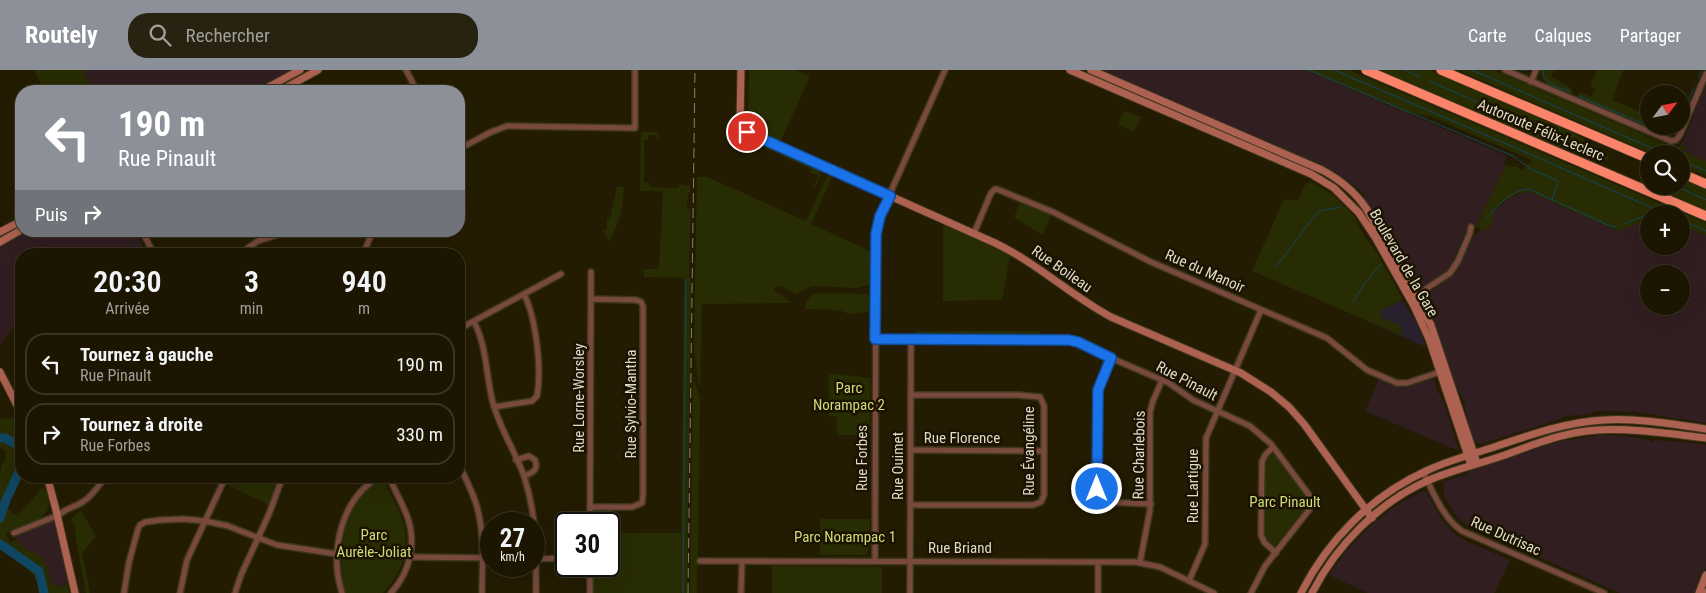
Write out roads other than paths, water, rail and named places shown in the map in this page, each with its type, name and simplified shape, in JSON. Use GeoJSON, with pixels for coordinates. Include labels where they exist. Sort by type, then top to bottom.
{"type":"FeatureCollection","features":[{"type":"Feature","properties":{"kind":"highway","name":"Autoroute Félix-Leclerc"},"geometry":{"type":"LineString","coordinates":[[1366,70],[1706,216]]}},
{"type":"Feature","properties":{"kind":"highway","name":"Autoroute Félix-Leclerc"},"geometry":{"type":"LineString","coordinates":[[1441,70],[1640,155]]}},
{"type":"Feature","properties":{"kind":"highway"},"geometry":{"type":"LineString","coordinates":[[1690,177],[1706,184]]}},
{"type":"Feature","properties":{"kind":"main road"},"geometry":{"type":"LineString","coordinates":[[272,85],[300,70]]}},
{"type":"Feature","properties":{"kind":"main road"},"geometry":{"type":"LineString","coordinates":[[291,85],[318,70]]}},
{"type":"Feature","properties":{"kind":"main road","name":"Rue Boileau"},"geometry":{"type":"LineString","coordinates":[[741,70],[740,123],[743,130],[974,233],[1022,257],[1094,308],[1111,317],[1235,370],[1261,384],[1292,411],[1372,518]]}},
{"type":"Feature","properties":{"kind":"main road","name":"Boulevard de la Gare"},"geometry":{"type":"LineString","coordinates":[[1070,70],[1306,172],[1330,185],[1350,202],[1362,216],[1413,298]]}},
{"type":"Feature","properties":{"kind":"main road","name":"Boulevard de la Gare"},"geometry":{"type":"LineString","coordinates":[[1091,70],[1317,168],[1332,176],[1355,194],[1363,205],[1413,298],[1443,371],[1474,464]]}},
{"type":"Feature","properties":{"kind":"main road"},"geometry":{"type":"LineString","coordinates":[[0,232],[15,224]]}},
{"type":"Feature","properties":{"kind":"main road"},"geometry":{"type":"LineString","coordinates":[[0,242],[15,233]]}},
{"type":"Feature","properties":{"kind":"main road"},"geometry":{"type":"LineString","coordinates":[[0,372],[15,401]]}},
{"type":"Feature","properties":{"kind":"main road"},"geometry":{"type":"LineString","coordinates":[[1301,593],[1312,572],[1348,526],[1366,509],[1398,486],[1423,472],[1547,429],[1586,421],[1632,420],[1706,429]]}},
{"type":"Feature","properties":{"kind":"main road"},"geometry":{"type":"LineString","coordinates":[[1312,593],[1334,557],[1372,518],[1399,497],[1428,481],[1550,439],[1585,431],[1626,430],[1706,438]]}},
{"type":"Feature","properties":{"kind":"main road"},"geometry":{"type":"LineString","coordinates":[[50,483],[61,513],[75,593]]}},
{"type":"Feature","properties":{"kind":"main road"},"geometry":{"type":"LineString","coordinates":[[1699,593],[1706,575]]}},
{"type":"Feature","properties":{"kind":"street"},"geometry":{"type":"LineString","coordinates":[[406,70],[414,85]]}},
{"type":"Feature","properties":{"kind":"street"},"geometry":{"type":"LineString","coordinates":[[465,146],[491,132],[510,126],[635,128],[636,70]]}},
{"type":"Feature","properties":{"kind":"street","name":"Rue Forbes"},"geometry":{"type":"LineString","coordinates":[[875,561],[876,234],[880,216],[945,70]]}},
{"type":"Feature","properties":{"kind":"street"},"geometry":{"type":"LineString","coordinates":[[1505,70],[1671,141],[1676,140],[1680,135],[1706,74]]}},
{"type":"Feature","properties":{"kind":"street"},"geometry":{"type":"LineString","coordinates":[[1531,82],[1536,70]]}},
{"type":"Feature","properties":{"kind":"street","name":"Rue du Manoir"},"geometry":{"type":"LineString","coordinates":[[974,233],[992,192],[1000,190],[1053,212],[1151,262],[1327,338],[1367,370],[1397,383],[1407,383],[1443,371]]}},
{"type":"Feature","properties":{"kind":"street"},"geometry":{"type":"LineString","coordinates":[[1413,298],[1446,277],[1452,271],[1471,227]]}},
{"type":"Feature","properties":{"kind":"street"},"geometry":{"type":"LineString","coordinates":[[248,248],[258,241],[270,237]]}},
{"type":"Feature","properties":{"kind":"street","name":"Rue Lorne-Worsley"},"geometry":{"type":"LineString","coordinates":[[590,512],[591,272]]}},
{"type":"Feature","properties":{"kind":"street"},"geometry":{"type":"LineString","coordinates":[[465,326],[561,274]]}},
{"type":"Feature","properties":{"kind":"street"},"geometry":{"type":"LineString","coordinates":[[494,407],[532,401],[537,396],[538,371],[535,335],[524,294]]}},
{"type":"Feature","properties":{"kind":"street","name":"Rue Sylvio-Mantha"},"geometry":{"type":"LineString","coordinates":[[590,507],[637,506],[643,501],[644,306],[640,301],[634,300],[592,300]]}},
{"type":"Feature","properties":{"kind":"street","name":"Rue Lartigue"},"geometry":{"type":"LineString","coordinates":[[1189,581],[1205,544],[1205,440],[1261,310]]}},
{"type":"Feature","properties":{"kind":"street"},"geometry":{"type":"LineString","coordinates":[[474,322],[482,349],[494,407],[524,476],[533,512]]}},
{"type":"Feature","properties":{"kind":"street","name":"Rue Pinault"},"geometry":{"type":"LineString","coordinates":[[875,339],[1069,340],[1078,342],[1162,380],[1193,400],[1250,426],[1273,447],[1309,495],[1312,502],[1309,510],[1262,570],[1251,593]]}},
{"type":"Feature","properties":{"kind":"street","name":"Rue Ouimet"},"geometry":{"type":"LineString","coordinates":[[910,593],[911,339]]}},
{"type":"Feature","properties":{"kind":"street"},"geometry":{"type":"LineString","coordinates":[[1111,358],[1098,390],[1098,495],[1100,499],[1106,502],[1151,504]]}},
{"type":"Feature","properties":{"kind":"street","name":"Rue Charlebois"},"geometry":{"type":"LineString","coordinates":[[1140,562],[1151,504],[1150,412],[1162,380]]}},
{"type":"Feature","properties":{"kind":"street","name":"Rue Évangéline"},"geometry":{"type":"LineString","coordinates":[[911,395],[1040,397],[1044,406],[1044,497],[1041,502],[1038,504],[911,505]]}},
{"type":"Feature","properties":{"kind":"street"},"geometry":{"type":"LineString","coordinates":[[1273,447],[1265,455],[1262,462],[1262,535],[1264,542],[1276,553]]}},
{"type":"Feature","properties":{"kind":"street","name":"Rue Florence"},"geometry":{"type":"LineString","coordinates":[[911,450],[1044,451]]}},
{"type":"Feature","properties":{"kind":"street"},"geometry":{"type":"LineString","coordinates":[[516,460],[529,456],[535,460],[537,466],[535,470],[524,476]]}},
{"type":"Feature","properties":{"kind":"street","name":"Rue Dutrisac"},"geometry":{"type":"LineString","coordinates":[[1423,472],[1446,515],[1459,529],[1604,593]]}},
{"type":"Feature","properties":{"kind":"street"},"geometry":{"type":"LineString","coordinates":[[465,477],[473,494],[480,524]]}},
{"type":"Feature","properties":{"kind":"street"},"geometry":{"type":"LineString","coordinates":[[14,533],[84,501],[100,483]]}},
{"type":"Feature","properties":{"kind":"street"},"geometry":{"type":"LineString","coordinates":[[180,593],[185,566],[223,483]]}},
{"type":"Feature","properties":{"kind":"street"},"geometry":{"type":"LineString","coordinates":[[235,593],[280,483]]}},
{"type":"Feature","properties":{"kind":"street"},"geometry":{"type":"LineString","coordinates":[[342,593],[338,578],[337,554],[342,526],[354,499],[370,483]]}},
{"type":"Feature","properties":{"kind":"street"},"geometry":{"type":"LineString","coordinates":[[391,593],[404,574],[410,557],[412,539],[409,522],[392,483]]}},
{"type":"Feature","properties":{"kind":"street"},"geometry":{"type":"LineString","coordinates":[[124,593],[129,562],[140,525],[144,522],[166,519],[205,521],[228,526],[282,546],[337,554]]}},
{"type":"Feature","properties":{"kind":"street"},"geometry":{"type":"LineString","coordinates":[[410,557],[480,558]]}},
{"type":"Feature","properties":{"kind":"street","name":"Rue Briand"},"geometry":{"type":"LineString","coordinates":[[700,561],[1140,562],[1160,568],[1214,593]]}},
{"type":"Feature","properties":{"kind":"street"},"geometry":{"type":"LineString","coordinates":[[741,593],[742,561]]}},
{"type":"Feature","properties":{"kind":"street"},"geometry":{"type":"LineString","coordinates":[[1098,562],[1098,593]]}},
{"type":"Feature","properties":{"kind":"street"},"geometry":{"type":"LineString","coordinates":[[482,577],[482,593]]}},
{"type":"Feature","properties":{"kind":"street"},"geometry":{"type":"LineString","coordinates":[[536,577],[536,593]]}},
{"type":"Feature","properties":{"kind":"street"},"geometry":{"type":"LineString","coordinates":[[590,577],[590,593]]}},
{"type":"Feature","properties":{"kind":"waterway"},"geometry":{"type":"LineString","coordinates":[[1309,70],[1513,156],[1531,169],[1556,180],[1558,183],[1552,199]]}},
{"type":"Feature","properties":{"kind":"waterway"},"geometry":{"type":"LineString","coordinates":[[1334,70],[1645,205]]}},
{"type":"Feature","properties":{"kind":"waterway"},"geometry":{"type":"LineString","coordinates":[[1405,70],[1420,77]]}},
{"type":"Feature","properties":{"kind":"waterway"},"geometry":{"type":"LineString","coordinates":[[1472,70],[1644,145]]}},
{"type":"Feature","properties":{"kind":"waterway"},"geometry":{"type":"LineString","coordinates":[[1520,70],[1527,70]]}},
{"type":"Feature","properties":{"kind":"waterway"},"geometry":{"type":"LineString","coordinates":[[1543,70],[1543,75],[1548,82],[1571,92]]}},
{"type":"Feature","properties":{"kind":"waterway"},"geometry":{"type":"LineString","coordinates":[[1698,77],[1702,70]]}},
{"type":"Feature","properties":{"kind":"waterway"},"geometry":{"type":"LineString","coordinates":[[1430,81],[1499,112]]}},
{"type":"Feature","properties":{"kind":"waterway"},"geometry":{"type":"LineString","coordinates":[[1690,97],[1694,87]]}},
{"type":"Feature","properties":{"kind":"waterway"},"geometry":{"type":"LineString","coordinates":[[1579,96],[1640,122]]}},
{"type":"Feature","properties":{"kind":"waterway"},"geometry":{"type":"LineString","coordinates":[[1508,115],[1577,144]]}},
{"type":"Feature","properties":{"kind":"waterway"},"geometry":{"type":"LineString","coordinates":[[1586,149],[1605,156]]}},
{"type":"Feature","properties":{"kind":"waterway"},"geometry":{"type":"LineString","coordinates":[[1690,164],[1706,171]]}},
{"type":"Feature","properties":{"kind":"waterway"},"geometry":{"type":"LineString","coordinates":[[1486,220],[1499,204],[1510,195],[1529,189],[1610,226],[1617,227]]}},
{"type":"Feature","properties":{"kind":"waterway"},"geometry":{"type":"LineString","coordinates":[[1690,193],[1706,200]]}},
{"type":"Feature","properties":{"kind":"waterway"},"geometry":{"type":"LineString","coordinates":[[1276,267],[1316,214],[1320,211],[1340,207]]}},
{"type":"Feature","properties":{"kind":"waterway"},"geometry":{"type":"LineString","coordinates":[[1624,224],[1640,218]]}},
{"type":"Feature","properties":{"kind":"waterway"},"geometry":{"type":"LineString","coordinates":[[1690,224],[1706,231]]}},
{"type":"Feature","properties":{"kind":"waterway"},"geometry":{"type":"LineString","coordinates":[[1353,302],[1365,283],[1381,264]]}},
{"type":"Feature","properties":{"kind":"waterway"},"geometry":{"type":"LineString","coordinates":[[683,593],[686,279]]}},
{"type":"Feature","properties":{"kind":"waterway"},"geometry":{"type":"LineString","coordinates":[[0,438],[5,438],[15,444]]}},
{"type":"Feature","properties":{"kind":"waterway"},"geometry":{"type":"LineString","coordinates":[[0,518],[15,481]]}},
{"type":"Feature","properties":{"kind":"waterway"},"geometry":{"type":"LineString","coordinates":[[0,544],[39,571],[44,593]]}},
{"type":"Feature","properties":{"kind":"railway"},"geometry":{"type":"LineString","coordinates":[[688,593],[695,70]]}},
{"type":"Feature","properties":{"kind":"park label","name":"Parc Norampac 2"},"geometry":{"type":"Point","coordinates":[849,396]}},
{"type":"Feature","properties":{"kind":"park label","name":"Parc Pinault"},"geometry":{"type":"Point","coordinates":[1285,502]}},
{"type":"Feature","properties":{"kind":"park label","name":"Parc Norampac 1"},"geometry":{"type":"Point","coordinates":[845,537]}},
{"type":"Feature","properties":{"kind":"park label","name":"Parc Aurèle-Joliat"},"geometry":{"type":"Point","coordinates":[374,544]}}]}
